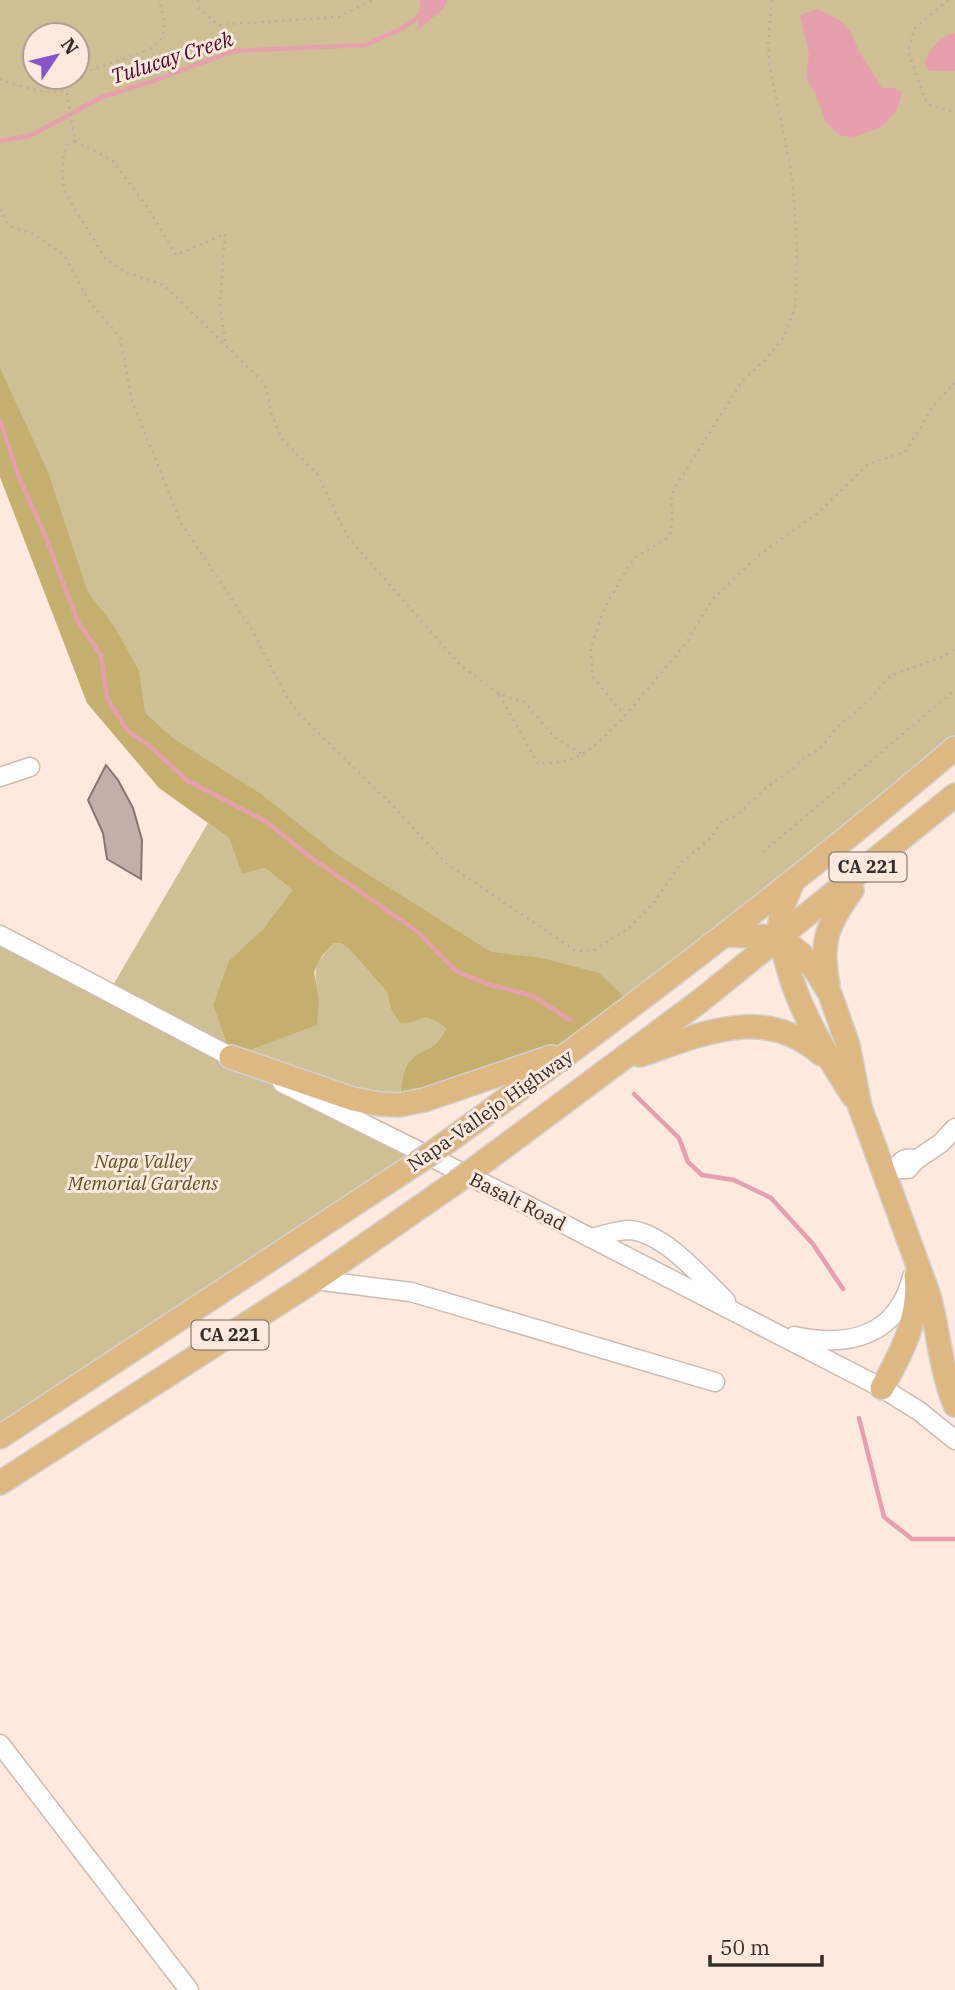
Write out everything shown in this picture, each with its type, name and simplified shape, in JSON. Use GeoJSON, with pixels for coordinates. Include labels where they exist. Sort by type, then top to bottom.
{"type":"FeatureCollection","features":[{"type":"Feature","properties":{"kind":"main road","name":"Napa-Vallejo Highway"},"geometry":{"type":"LineString","coordinates":[[0,1437],[417,1163],[578,1048],[793,881],[955,748]]}},
{"type":"Feature","properties":{"kind":"main road","name":"Napa-Vallejo Highway"},"geometry":{"type":"LineString","coordinates":[[0,1483],[315,1280],[477,1167],[620,1062],[955,795]]}},
{"type":"Feature","properties":{"kind":"main road"},"geometry":{"type":"LineString","coordinates":[[860,1107],[848,1045],[830,994],[823,953],[833,916],[869,866]]}},
{"type":"Feature","properties":{"kind":"main road"},"geometry":{"type":"LineString","coordinates":[[793,881],[783,906],[780,937],[797,997],[809,1024],[860,1107],[891,1171],[912,1252],[917,1281],[915,1308],[908,1337],[882,1388]]}},
{"type":"Feature","properties":{"kind":"main road"},"geometry":{"type":"LineString","coordinates":[[725,935],[780,937],[816,971],[830,994]]}},
{"type":"Feature","properties":{"kind":"main road"},"geometry":{"type":"LineString","coordinates":[[620,1062],[713,1032],[740,1027],[764,1027],[786,1031],[804,1040],[821,1053],[838,1074]]}},
{"type":"Feature","properties":{"kind":"main road"},"geometry":{"type":"LineString","coordinates":[[232,1057],[353,1099],[399,1105],[424,1100],[578,1048]]}},
{"type":"Feature","properties":{"kind":"main road"},"geometry":{"type":"LineString","coordinates":[[912,1252],[935,1316],[942,1364],[955,1405]]}},
{"type":"Feature","properties":{"kind":"street"},"geometry":{"type":"LineString","coordinates":[[0,777],[30,767]]}},
{"type":"Feature","properties":{"kind":"street","name":"Basalt Road"},"geometry":{"type":"LineString","coordinates":[[0,935],[232,1057],[882,1388],[919,1410],[955,1440]]}},
{"type":"Feature","properties":{"kind":"street"},"geometry":{"type":"LineString","coordinates":[[891,1171],[908,1169],[916,1160],[941,1143],[955,1128]]}},
{"type":"Feature","properties":{"kind":"street"},"geometry":{"type":"LineString","coordinates":[[591,1238],[629,1230],[655,1239],[683,1260],[738,1314]]}},
{"type":"Feature","properties":{"kind":"street"},"geometry":{"type":"LineString","coordinates":[[773,1331],[829,1342],[851,1340],[871,1333],[899,1310],[908,1294],[912,1276],[912,1252]]}},
{"type":"Feature","properties":{"kind":"street"},"geometry":{"type":"LineString","coordinates":[[315,1280],[411,1292],[715,1382]]}},
{"type":"Feature","properties":{"kind":"street"},"geometry":{"type":"LineString","coordinates":[[0,1744],[189,1990]]}},
{"type":"Feature","properties":{"kind":"path"},"geometry":{"type":"LineString","coordinates":[[91,71],[159,44],[164,37],[159,0]]}},
{"type":"Feature","properties":{"kind":"path"},"geometry":{"type":"LineString","coordinates":[[198,0],[199,8],[218,25],[338,16],[373,0]]}},
{"type":"Feature","properties":{"kind":"path"},"geometry":{"type":"LineString","coordinates":[[625,716],[592,676],[591,647],[604,610],[636,557],[669,537],[673,519],[670,502],[674,488],[742,381],[770,355],[783,337],[795,308],[795,211],[791,170],[770,69],[768,43],[772,0]]}},
{"type":"Feature","properties":{"kind":"path"},"geometry":{"type":"LineString","coordinates":[[948,0],[914,29],[908,51],[927,104],[955,112]]}},
{"type":"Feature","properties":{"kind":"path"},"geometry":{"type":"LineString","coordinates":[[0,79],[21,86]]}},
{"type":"Feature","properties":{"kind":"path"},"geometry":{"type":"LineString","coordinates":[[66,91],[75,141]]}},
{"type":"Feature","properties":{"kind":"path"},"geometry":{"type":"LineString","coordinates":[[227,348],[220,305],[225,234],[176,255],[146,205],[112,160],[75,141],[69,143],[65,148],[62,169],[65,191],[105,258],[125,272],[164,285],[227,348],[265,384],[272,415],[282,439],[318,474],[347,536],[460,665],[499,694],[525,702],[554,737],[581,752]]}},
{"type":"Feature","properties":{"kind":"path"},"geometry":{"type":"LineString","coordinates":[[0,209],[15,228],[32,233],[64,255],[91,304],[120,337],[132,401],[181,523],[251,628],[286,696],[300,715],[392,805],[446,863],[576,951],[594,950],[629,928],[653,904],[682,862],[711,838],[721,822],[737,815],[751,800],[804,758],[819,750],[837,727],[868,702],[890,676],[942,657],[955,649]]}},
{"type":"Feature","properties":{"kind":"path"},"geometry":{"type":"LineString","coordinates":[[499,694],[538,764],[568,760],[599,742],[625,716],[687,642],[712,600],[758,555],[818,513],[868,464],[905,452],[935,404],[955,383]]}},
{"type":"Feature","properties":{"kind":"path"},"geometry":{"type":"LineString","coordinates":[[763,852],[955,690]]}},
{"type":"Feature","properties":{"kind":"green space"},"geometry":{"type":"Polygon","coordinates":[[[0,0],[955,0],[955,748],[725,935],[631,991],[578,1048],[153,749],[0,420],[0,0]]]}},
{"type":"Feature","properties":{"kind":"green space","name":"Napa Valley Memorial Gardens"},"geometry":{"type":"Polygon","coordinates":[[[208,823],[229,838],[242,873],[265,868],[292,890],[263,929],[230,961],[213,1005],[231,1057],[319,999],[316,968],[334,943],[340,943],[349,949],[387,992],[390,1007],[428,1016],[446,1028],[438,1042],[415,1056],[407,1065],[399,1105],[238,1059],[425,1155],[0,1437],[0,935],[109,992],[208,823]]]}},
{"type":"Feature","properties":{"kind":"shaded area"},"geometry":{"type":"Polygon","coordinates":[[[420,0],[447,0],[444,8],[418,30],[420,0]]]}},
{"type":"Feature","properties":{"kind":"shaded area"},"geometry":{"type":"Polygon","coordinates":[[[818,9],[841,21],[851,32],[859,51],[882,88],[895,88],[902,92],[897,110],[883,126],[852,138],[839,135],[826,123],[806,77],[809,55],[800,15],[818,9]]]}},
{"type":"Feature","properties":{"kind":"shaded area"},"geometry":{"type":"Polygon","coordinates":[[[950,34],[955,34],[955,71],[929,71],[925,62],[929,53],[938,42],[950,34]]]}},
{"type":"Feature","properties":{"kind":"shaded area"},"geometry":{"type":"Polygon","coordinates":[[[0,368],[48,472],[88,593],[113,624],[139,671],[145,713],[174,739],[261,794],[339,856],[491,952],[542,958],[599,973],[633,1006],[578,1048],[399,1105],[407,1065],[415,1056],[438,1042],[446,1028],[426,1018],[400,1023],[390,1007],[387,992],[349,949],[340,943],[334,943],[322,956],[314,972],[319,999],[317,1025],[231,1057],[213,1005],[229,961],[263,929],[292,890],[265,868],[242,874],[229,838],[159,788],[87,703],[0,477],[0,368]]]}},
{"type":"Feature","properties":{"kind":"building"},"geometry":{"type":"Polygon","coordinates":[[[106,765],[118,780],[133,808],[142,840],[141,879],[107,859],[103,833],[88,800],[106,765]]]}},
{"type":"Feature","properties":{"kind":"waterway","name":"Tulucay Creek"},"geometry":{"type":"LineString","coordinates":[[0,141],[30,136],[102,97],[234,51],[365,45],[403,28],[422,14]]}},
{"type":"Feature","properties":{"kind":"waterway"},"geometry":{"type":"LineString","coordinates":[[0,420],[18,475],[45,535],[78,622],[101,655],[107,698],[127,730],[153,749],[188,781],[267,822],[309,856],[418,932],[456,971],[487,984],[533,996],[570,1020]]}},
{"type":"Feature","properties":{"kind":"waterway"},"geometry":{"type":"LineString","coordinates":[[634,1094],[679,1138],[688,1162],[702,1175],[734,1180],[771,1198],[813,1244],[843,1289]]}},
{"type":"Feature","properties":{"kind":"waterway"},"geometry":{"type":"LineString","coordinates":[[859,1418],[884,1517],[912,1539],[955,1539]]}}]}
